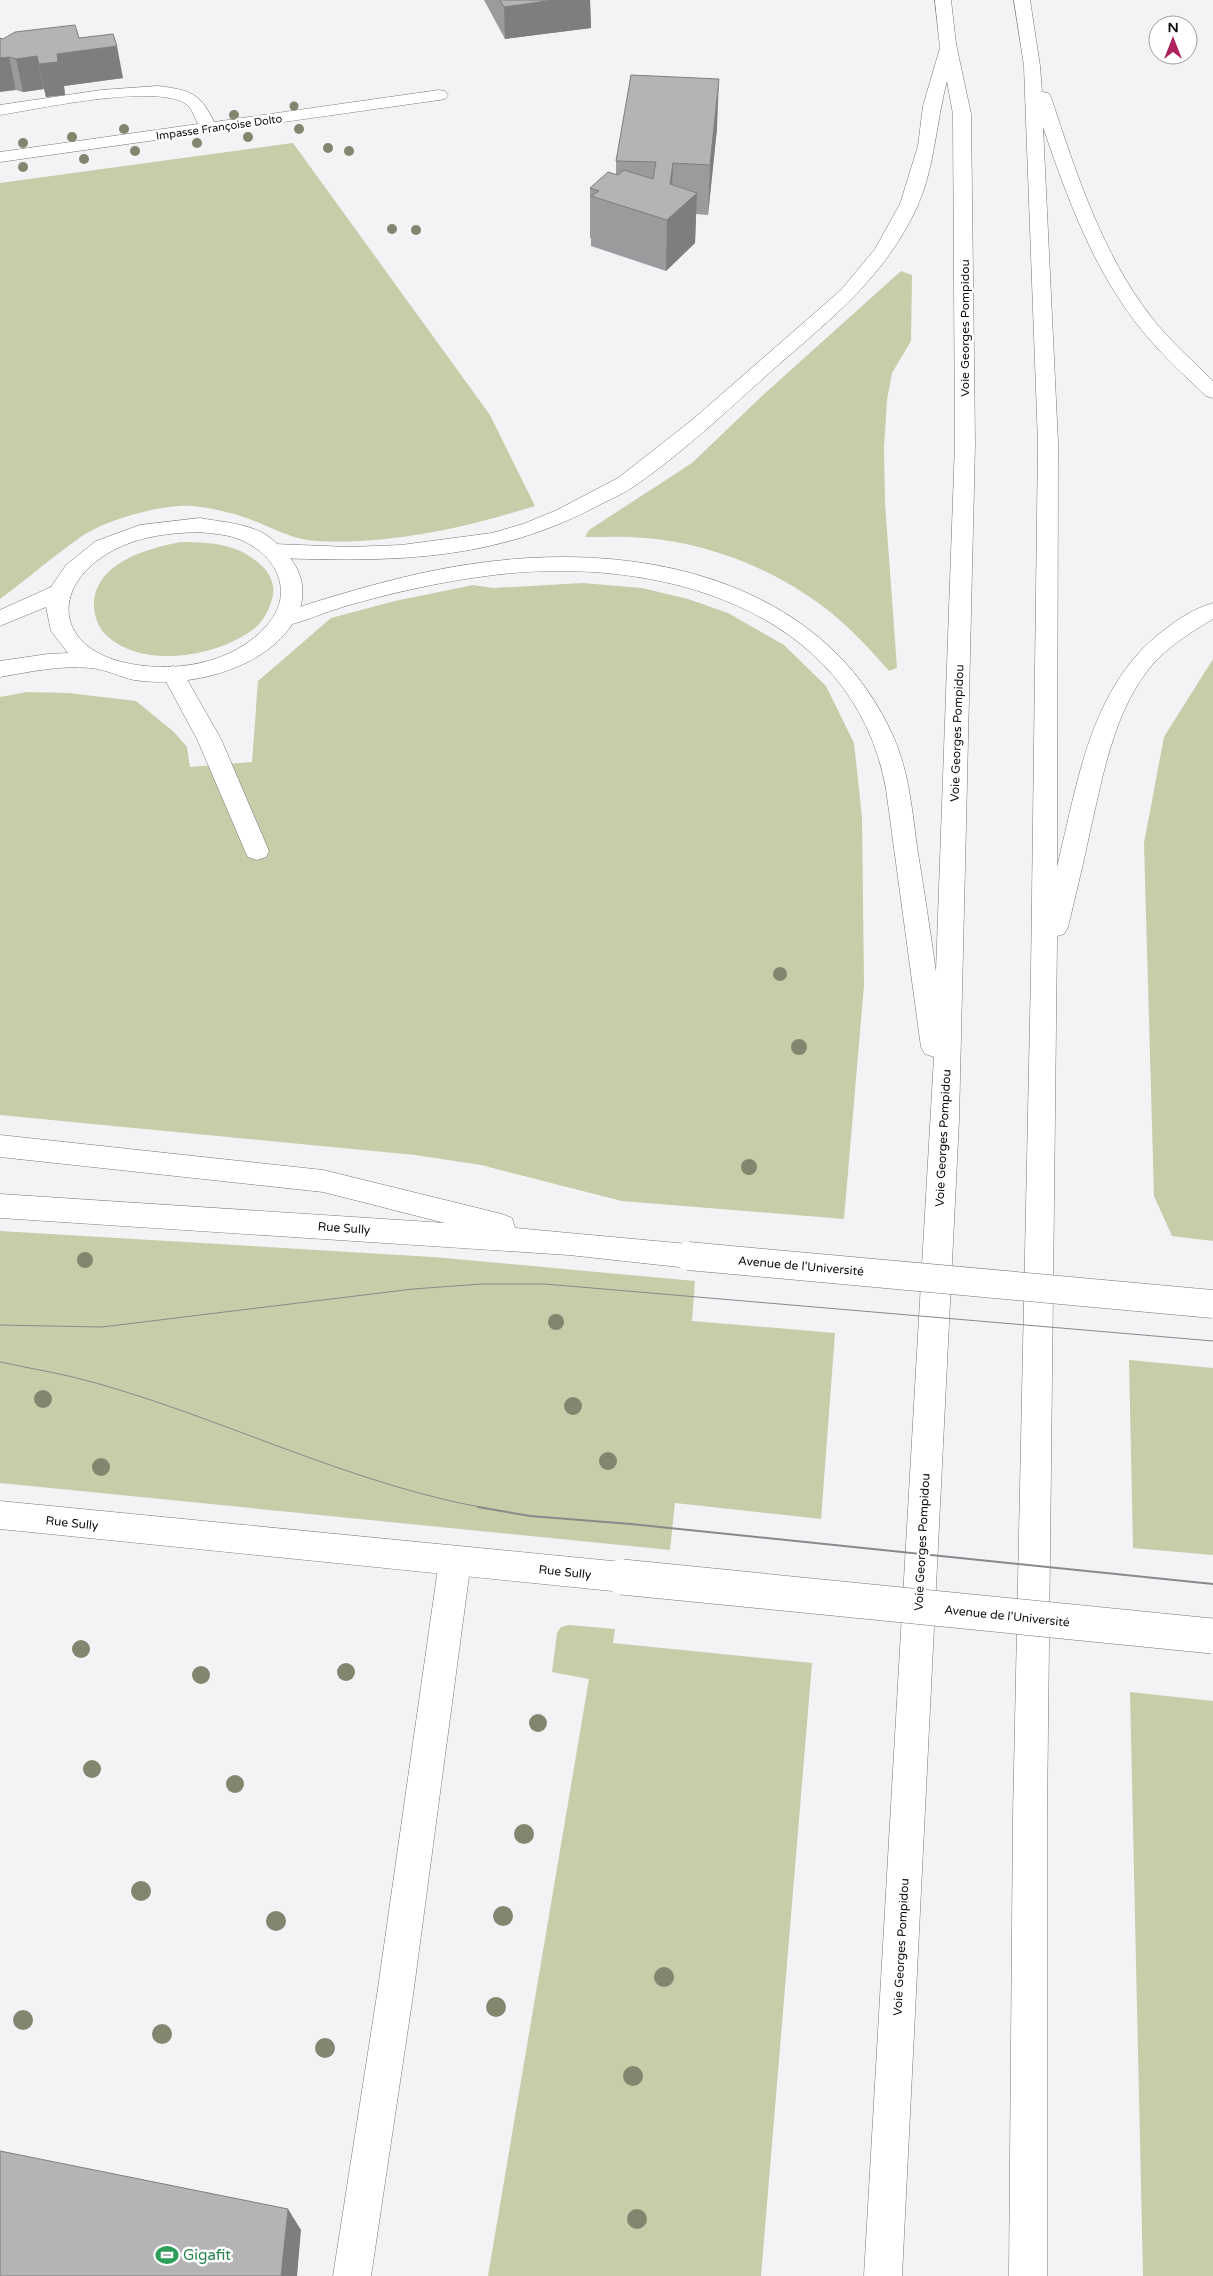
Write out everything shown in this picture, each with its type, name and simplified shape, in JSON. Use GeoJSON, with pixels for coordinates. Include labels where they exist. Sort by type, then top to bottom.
{"type":"FeatureCollection","features":[{"type":"Feature","properties":{"kind":"main road","name":"Voie Georges Pompidou"},"geometry":{"type":"LineString","coordinates":[[883,2276],[945,1120],[965,443],[965,259],[962,114],[948,44],[943,0]]}},
{"type":"Feature","properties":{"kind":"main road"},"geometry":{"type":"LineString","coordinates":[[1022,0],[1032,66],[1048,443],[1044,974],[1030,1816],[1028,2276]]}},
{"type":"Feature","properties":{"kind":"main road"},"geometry":{"type":"LineString","coordinates":[[274,551],[350,554],[393,552],[444,548],[494,540],[531,529],[565,515],[625,483],[699,424],[848,294],[883,250],[912,196],[927,146],[932,106],[948,44]]}},
{"type":"Feature","properties":{"kind":"main road"},"geometry":{"type":"LineString","coordinates":[[1032,66],[1066,170],[1091,232],[1139,313],[1213,392]]}},
{"type":"Feature","properties":{"kind":"main road"},"geometry":{"type":"LineString","coordinates":[[0,110],[125,93],[165,91],[193,101],[209,128]]}},
{"type":"Feature","properties":{"kind":"main road","name":"Impasse Françoise Dolto"},"geometry":{"type":"LineString","coordinates":[[0,157],[439,95]]}},
{"type":"Feature","properties":{"kind":"main road"},"geometry":{"type":"LineString","coordinates":[[200,525],[229,529],[254,538],[274,551],[286,566],[292,583],[292,601],[285,619],[267,640],[240,657],[208,669],[172,674],[129,672],[92,660],[73,646],[61,630],[56,611],[59,592],[70,573],[88,556],[112,542],[140,531],[170,526],[200,525]]}},
{"type":"Feature","properties":{"kind":"main road"},"geometry":{"type":"LineString","coordinates":[[285,619],[343,599],[440,578],[544,564],[590,564],[631,567],[702,584],[766,610],[796,630],[827,656],[849,680],[872,714],[892,762],[945,1120]]}},
{"type":"Feature","properties":{"kind":"main road"},"geometry":{"type":"LineString","coordinates":[[0,620],[59,592]]}},
{"type":"Feature","properties":{"kind":"main road"},"geometry":{"type":"LineString","coordinates":[[1044,974],[1096,757],[1107,719],[1120,691],[1139,665],[1158,644],[1190,621],[1213,610]]}},
{"type":"Feature","properties":{"kind":"main road"},"geometry":{"type":"LineString","coordinates":[[0,669],[48,661],[92,660]]}},
{"type":"Feature","properties":{"kind":"main road"},"geometry":{"type":"LineString","coordinates":[[172,674],[196,711],[222,763],[256,850]]}},
{"type":"Feature","properties":{"kind":"main road"},"geometry":{"type":"LineString","coordinates":[[0,1146],[323,1180],[569,1243]]}},
{"type":"Feature","properties":{"kind":"main road","name":"Rue Sully"},"geometry":{"type":"LineString","coordinates":[[0,1206],[569,1243],[688,1256]]}},
{"type":"Feature","properties":{"kind":"main road","name":"Avenue de l'Université"},"geometry":{"type":"LineString","coordinates":[[688,1256],[1213,1304]]}},
{"type":"Feature","properties":{"kind":"main road","name":"Rue Sully"},"geometry":{"type":"LineString","coordinates":[[0,1516],[622,1577]]}},
{"type":"Feature","properties":{"kind":"main road"},"geometry":{"type":"LineString","coordinates":[[352,2276],[395,1995],[455,1561]]}},
{"type":"Feature","properties":{"kind":"main road","name":"Avenue de l'Université"},"geometry":{"type":"LineString","coordinates":[[622,1577],[1213,1636]]}},
{"type":"Feature","properties":{"kind":"green space"},"geometry":{"type":"Polygon","coordinates":[[[293,143],[490,415],[535,506],[454,528],[399,537],[343,542],[305,540],[241,516],[212,509],[193,506],[166,507],[117,520],[88,532],[0,599],[0,183],[293,143]]]}},
{"type":"Feature","properties":{"kind":"green space"},"geometry":{"type":"Polygon","coordinates":[[[901,271],[912,275],[911,341],[892,373],[887,400],[884,448],[885,503],[897,668],[889,671],[831,612],[802,592],[760,569],[692,545],[645,538],[585,537],[589,530],[692,463],[763,395],[901,271]]]}},
{"type":"Feature","properties":{"kind":"green space"},"geometry":{"type":"Polygon","coordinates":[[[180,542],[225,546],[236,549],[255,560],[264,568],[272,580],[273,595],[269,609],[255,628],[221,646],[201,652],[180,656],[158,656],[138,652],[120,645],[104,633],[100,627],[94,606],[96,591],[112,569],[124,560],[152,549],[180,542]]]}},
{"type":"Feature","properties":{"kind":"green space"},"geometry":{"type":"Polygon","coordinates":[[[583,583],[642,588],[688,599],[728,613],[784,645],[826,686],[854,743],[862,817],[864,985],[844,1219],[622,1201],[481,1165],[415,1155],[0,1115],[0,697],[27,692],[69,693],[136,701],[174,732],[187,747],[190,767],[252,762],[258,681],[331,618],[395,601],[473,585],[493,588],[583,583]]]}},
{"type":"Feature","properties":{"kind":"green space"},"geometry":{"type":"Polygon","coordinates":[[[1213,659],[1213,1241],[1172,1236],[1154,1196],[1144,843],[1164,737],[1213,659]]]}},
{"type":"Feature","properties":{"kind":"green space"},"geometry":{"type":"Polygon","coordinates":[[[0,1231],[433,1257],[695,1281],[692,1321],[835,1333],[821,1519],[675,1503],[670,1550],[0,1483],[0,1231]]]}},
{"type":"Feature","properties":{"kind":"green space"},"geometry":{"type":"Polygon","coordinates":[[[1129,1360],[1213,1368],[1213,1555],[1133,1548],[1129,1360]]]}},
{"type":"Feature","properties":{"kind":"green space"},"geometry":{"type":"Polygon","coordinates":[[[569,1625],[615,1629],[613,1643],[812,1663],[761,2276],[488,2276],[589,1679],[552,1672],[557,1633],[561,1627],[569,1625]]]}},
{"type":"Feature","properties":{"kind":"green space"},"geometry":{"type":"Polygon","coordinates":[[[1130,1692],[1213,1701],[1213,2276],[1143,2276],[1130,1692]]]}},
{"type":"Feature","properties":{"kind":"building"},"geometry":{"type":"Polygon","coordinates":[[[500,0],[554,0],[504,7],[500,0]]]}},
{"type":"Feature","properties":{"kind":"building"},"geometry":{"type":"Polygon","coordinates":[[[75,25],[79,38],[113,34],[117,46],[57,54],[58,62],[39,64],[37,56],[16,59],[9,57],[0,58],[0,38],[3,39],[15,32],[75,25]]]}},
{"type":"Feature","properties":{"kind":"building"},"geometry":{"type":"Polygon","coordinates":[[[631,75],[719,79],[710,165],[673,163],[670,184],[697,193],[667,220],[591,196],[599,191],[590,188],[608,172],[618,175],[624,170],[653,179],[656,162],[616,161],[631,75]]]}},
{"type":"Feature","properties":{"kind":"building"},"geometry":{"type":"Polygon","coordinates":[[[0,2151],[288,2209],[281,2276],[0,2276],[0,2151]]]}},
{"type":"Feature","properties":{"kind":"tram line"},"geometry":{"type":"LineString","coordinates":[[0,1325],[102,1327],[413,1289],[482,1284],[545,1284],[1213,1341]]}},
{"type":"Feature","properties":{"kind":"tram line"},"geometry":{"type":"LineString","coordinates":[[0,1362],[96,1383],[145,1398],[386,1484],[485,1508]]}},
{"type":"Feature","properties":{"kind":"tram line"},"geometry":{"type":"LineString","coordinates":[[478,1507],[530,1516],[631,1524],[1213,1584]]}},
{"type":"Feature","properties":{"kind":"place","name":"Gigafit"},"geometry":{"type":"Point","coordinates":[167,2255]}}]}
